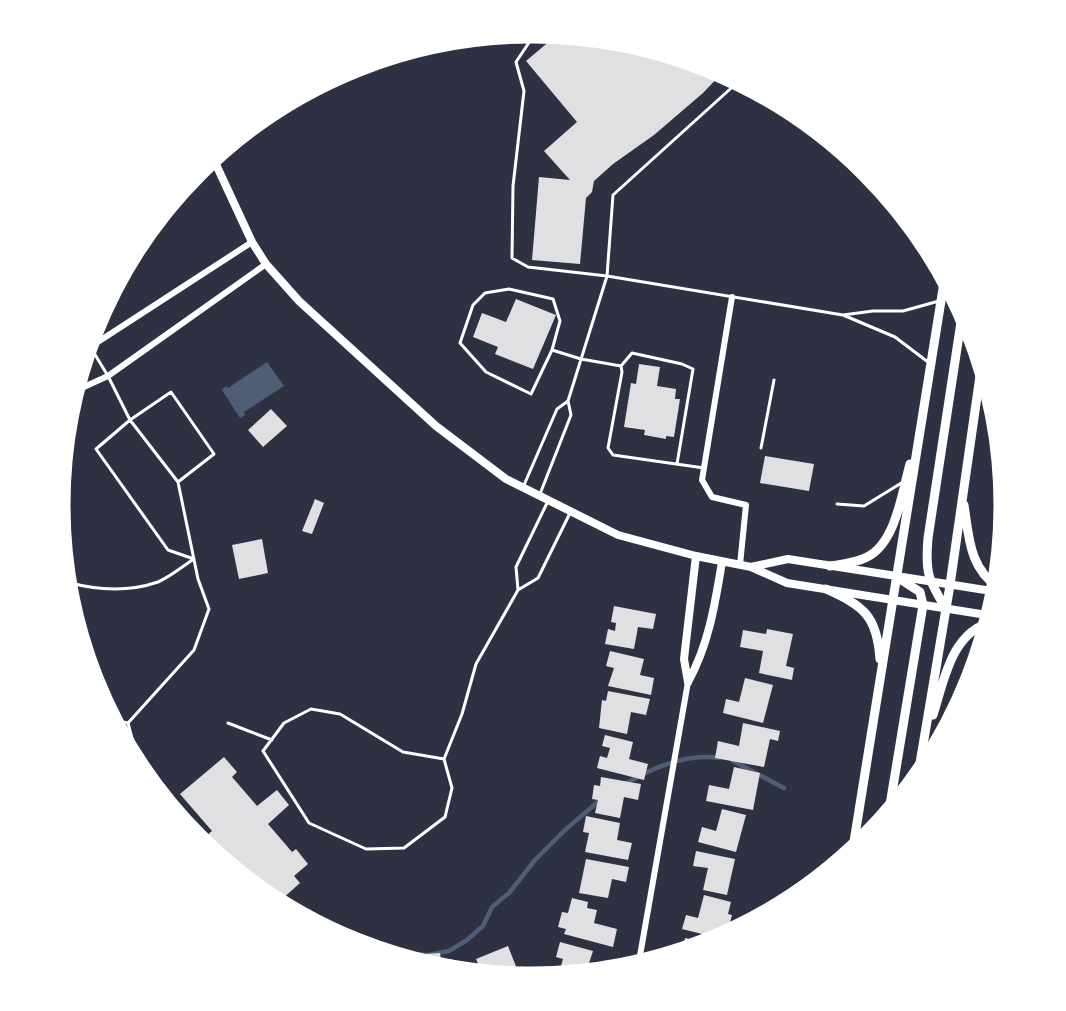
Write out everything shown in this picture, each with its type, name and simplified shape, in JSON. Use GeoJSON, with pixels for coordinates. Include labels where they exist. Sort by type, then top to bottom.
{"type":"FeatureCollection","features":[{"type":"Feature","properties":{"kind":"main road"},"geometry":{"type":"LineString","coordinates":[[854,839],[943,289]]}},
{"type":"Feature","properties":{"kind":"main road"},"geometry":{"type":"LineString","coordinates":[[946,609],[930,582],[926,565],[928,538],[960,326]]}},
{"type":"Feature","properties":{"kind":"main road"},"geometry":{"type":"LineString","coordinates":[[920,759],[950,585],[979,381]]}},
{"type":"Feature","properties":{"kind":"main road"},"geometry":{"type":"LineString","coordinates":[[830,566],[860,561],[878,550],[887,539],[920,427]]}},
{"type":"Feature","properties":{"kind":"main road"},"geometry":{"type":"LineString","coordinates":[[963,495],[975,562],[991,581]]}},
{"type":"Feature","properties":{"kind":"main road"},"geometry":{"type":"LineString","coordinates":[[891,800],[923,605],[921,592],[897,577]]}},
{"type":"Feature","properties":{"kind":"main road"},"geometry":{"type":"LineString","coordinates":[[826,590],[849,599],[865,612],[876,628],[881,675]]}},
{"type":"Feature","properties":{"kind":"main road"},"geometry":{"type":"LineString","coordinates":[[924,753],[922,749],[954,651],[962,639],[981,625]]}},
{"type":"Feature","properties":{"kind":"street"},"geometry":{"type":"LineString","coordinates":[[217,167],[252,242],[266,264],[299,301],[436,426],[506,479],[618,535],[696,556],[752,567],[787,583],[984,615]]}},
{"type":"Feature","properties":{"kind":"street"},"geometry":{"type":"LineString","coordinates":[[100,342],[252,242]]}},
{"type":"Feature","properties":{"kind":"street"},"geometry":{"type":"LineString","coordinates":[[85,387],[108,376],[266,264]]}},
{"type":"Feature","properties":{"kind":"street"},"geometry":{"type":"LineString","coordinates":[[732,297],[702,480],[712,497],[746,505],[740,565]]}},
{"type":"Feature","properties":{"kind":"street"},"geometry":{"type":"LineString","coordinates":[[688,682],[684,659],[696,556]]}},
{"type":"Feature","properties":{"kind":"street"},"geometry":{"type":"LineString","coordinates":[[752,567],[788,559],[989,591]]}},
{"type":"Feature","properties":{"kind":"street"},"geometry":{"type":"LineString","coordinates":[[640,956],[688,682],[700,660],[712,620],[723,562]]}},
{"type":"Feature","properties":{"kind":"lane"},"geometry":{"type":"LineString","coordinates":[[529,42],[516,62],[524,91],[513,186],[512,258],[528,267],[607,276],[843,315],[894,337],[930,364]]}},
{"type":"Feature","properties":{"kind":"lane"},"geometry":{"type":"LineString","coordinates":[[539,496],[571,415],[568,401],[607,276],[613,195],[733,88]]}},
{"type":"Feature","properties":{"kind":"lane"},"geometry":{"type":"LineString","coordinates":[[509,289],[553,299],[560,321],[552,350],[531,394],[486,372],[460,343],[473,305],[485,293],[509,289]]}},
{"type":"Feature","properties":{"kind":"lane"},"geometry":{"type":"LineString","coordinates":[[843,315],[873,311],[903,311],[941,300]]}},
{"type":"Feature","properties":{"kind":"lane"},"geometry":{"type":"LineString","coordinates":[[552,350],[581,359],[621,366]]}},
{"type":"Feature","properties":{"kind":"lane"},"geometry":{"type":"LineString","coordinates":[[677,464],[693,369],[682,364],[632,353],[621,366],[622,372],[608,448],[613,455],[704,468]]}},
{"type":"Feature","properties":{"kind":"lane"},"geometry":{"type":"LineString","coordinates":[[94,356],[108,376],[130,420],[178,482],[198,579],[209,609],[194,650],[128,723]]}},
{"type":"Feature","properties":{"kind":"lane"},"geometry":{"type":"LineString","coordinates":[[761,448],[774,380]]}},
{"type":"Feature","properties":{"kind":"lane"},"geometry":{"type":"LineString","coordinates":[[178,482],[214,454],[171,392],[130,420],[96,449],[168,550],[194,559]]}},
{"type":"Feature","properties":{"kind":"lane"},"geometry":{"type":"LineString","coordinates":[[523,487],[557,409],[568,401]]}},
{"type":"Feature","properties":{"kind":"lane"},"geometry":{"type":"LineString","coordinates":[[837,504],[864,506],[905,481]]}},
{"type":"Feature","properties":{"kind":"lane"},"geometry":{"type":"LineString","coordinates":[[518,590],[516,567],[548,500]]}},
{"type":"Feature","properties":{"kind":"lane"},"geometry":{"type":"LineString","coordinates":[[444,759],[403,752],[340,714],[311,709],[284,723],[263,752],[309,823],[366,849],[404,849],[445,817],[452,788],[444,759],[462,714],[476,664],[518,590],[538,578],[571,511]]}},
{"type":"Feature","properties":{"kind":"lane"},"geometry":{"type":"LineString","coordinates":[[76,584],[122,589],[160,581],[194,559]]}},
{"type":"Feature","properties":{"kind":"lane"},"geometry":{"type":"LineString","coordinates":[[123,722],[128,723]]}},
{"type":"Feature","properties":{"kind":"lane"},"geometry":{"type":"LineString","coordinates":[[128,723],[131,736]]}},
{"type":"Feature","properties":{"kind":"lane"},"geometry":{"type":"LineString","coordinates":[[228,723],[272,740]]}},
{"type":"Feature","properties":{"kind":"water"},"geometry":{"type":"Polygon","coordinates":[[[267,362],[284,386],[244,412],[245,415],[240,418],[222,390],[267,362]]]}},
{"type":"Feature","properties":{"kind":"building"},"geometry":{"type":"Polygon","coordinates":[[[548,42],[563,43],[623,51],[653,58],[716,80],[654,135],[613,164],[594,181],[592,192],[586,198],[580,264],[532,260],[539,177],[570,180],[544,151],[577,122],[526,61],[548,42]]]}},
{"type":"Feature","properties":{"kind":"building"},"geometry":{"type":"Polygon","coordinates":[[[516,299],[556,315],[533,369],[495,354],[498,347],[473,337],[482,313],[506,322],[516,299]]]}},
{"type":"Feature","properties":{"kind":"building"},"geometry":{"type":"Polygon","coordinates":[[[639,364],[660,367],[657,386],[676,389],[675,399],[680,399],[674,437],[666,436],[666,439],[644,435],[645,430],[624,427],[631,383],[636,384],[639,364]]]}},
{"type":"Feature","properties":{"kind":"building"},"geometry":{"type":"Polygon","coordinates":[[[271,409],[287,426],[263,447],[248,430],[271,409]]]}},
{"type":"Feature","properties":{"kind":"building"},"geometry":{"type":"Polygon","coordinates":[[[765,456],[814,464],[809,491],[760,483],[765,456]]]}},
{"type":"Feature","properties":{"kind":"building"},"geometry":{"type":"Polygon","coordinates":[[[315,499],[324,503],[312,534],[302,531],[315,499]]]}},
{"type":"Feature","properties":{"kind":"building"},"geometry":{"type":"Polygon","coordinates":[[[262,539],[268,573],[239,579],[232,545],[262,539]]]}},
{"type":"Feature","properties":{"kind":"building"},"geometry":{"type":"Polygon","coordinates":[[[614,606],[656,614],[653,629],[638,627],[634,649],[605,644],[608,629],[615,631],[616,623],[611,622],[614,606]]]}},
{"type":"Feature","properties":{"kind":"building"},"geometry":{"type":"Polygon","coordinates":[[[767,629],[793,634],[786,666],[794,668],[792,680],[759,673],[763,651],[740,647],[743,630],[766,634],[767,629]]]}},
{"type":"Feature","properties":{"kind":"building"},"geometry":{"type":"Polygon","coordinates":[[[610,651],[644,659],[640,675],[654,678],[651,695],[608,686],[614,668],[606,666],[610,651]]]}},
{"type":"Feature","properties":{"kind":"building"},"geometry":{"type":"Polygon","coordinates":[[[745,678],[773,685],[763,723],[723,713],[726,699],[739,702],[745,678]]]}},
{"type":"Feature","properties":{"kind":"building"},"geometry":{"type":"Polygon","coordinates":[[[608,691],[650,699],[646,715],[631,712],[627,734],[599,728],[602,700],[606,701],[608,691]]]}},
{"type":"Feature","properties":{"kind":"building"},"geometry":{"type":"Polygon","coordinates":[[[743,723],[780,731],[778,741],[770,739],[764,767],[715,758],[718,741],[739,746],[743,723]]]}},
{"type":"Feature","properties":{"kind":"building"},"geometry":{"type":"Polygon","coordinates":[[[605,735],[633,742],[629,759],[648,764],[644,780],[597,768],[600,756],[607,758],[610,748],[602,746],[605,735]]]}},
{"type":"Feature","properties":{"kind":"building"},"geometry":{"type":"Polygon","coordinates":[[[224,757],[237,772],[232,777],[257,806],[277,790],[289,805],[268,824],[292,852],[296,849],[308,864],[294,876],[300,883],[285,897],[275,891],[227,854],[207,835],[212,831],[180,794],[224,757]]]}},
{"type":"Feature","properties":{"kind":"building"},"geometry":{"type":"Polygon","coordinates":[[[734,767],[760,773],[753,810],[706,801],[709,785],[729,789],[734,767]]]}},
{"type":"Feature","properties":{"kind":"building"},"geometry":{"type":"Polygon","coordinates":[[[601,777],[641,784],[638,800],[624,797],[620,818],[595,813],[598,800],[592,799],[594,785],[600,786],[601,777]]]}},
{"type":"Feature","properties":{"kind":"building"},"geometry":{"type":"Polygon","coordinates":[[[722,809],[746,815],[736,852],[698,842],[702,827],[716,831],[722,809]]]}},
{"type":"Feature","properties":{"kind":"building"},"geometry":{"type":"Polygon","coordinates":[[[586,816],[620,823],[617,840],[632,843],[628,860],[585,852],[589,833],[583,832],[586,816]]]}},
{"type":"Feature","properties":{"kind":"building"},"geometry":{"type":"Polygon","coordinates":[[[696,851],[735,859],[727,895],[703,890],[708,868],[693,866],[696,851]]]}},
{"type":"Feature","properties":{"kind":"building"},"geometry":{"type":"Polygon","coordinates":[[[586,859],[629,867],[626,882],[612,879],[608,898],[579,893],[586,859]]]}},
{"type":"Feature","properties":{"kind":"building"},"geometry":{"type":"Polygon","coordinates":[[[704,895],[731,902],[728,914],[732,915],[729,925],[707,935],[682,929],[686,915],[698,918],[704,895]]]}},
{"type":"Feature","properties":{"kind":"building"},"geometry":{"type":"Polygon","coordinates":[[[572,898],[588,902],[587,908],[597,910],[594,923],[617,929],[613,947],[564,934],[566,929],[558,927],[562,912],[568,913],[572,898]]]}},
{"type":"Feature","properties":{"kind":"building"},"geometry":{"type":"Polygon","coordinates":[[[685,938],[694,940],[684,943],[685,938]]]}},
{"type":"Feature","properties":{"kind":"building"},"geometry":{"type":"Polygon","coordinates":[[[560,942],[593,951],[588,965],[560,968],[563,959],[556,957],[560,942]]]}},
{"type":"Feature","properties":{"kind":"building"},"geometry":{"type":"Polygon","coordinates":[[[508,946],[517,968],[479,966],[476,959],[508,946]]]}},
{"type":"Feature","properties":{"kind":"building"},"geometry":{"type":"Polygon","coordinates":[[[440,953],[441,960],[419,954],[440,953]]]}},
{"type":"Feature","properties":{"kind":"waterway"},"geometry":{"type":"LineString","coordinates":[[625,784],[646,772],[670,763],[694,758],[719,758]]}},
{"type":"Feature","properties":{"kind":"waterway"},"geometry":{"type":"LineString","coordinates":[[733,761],[784,788]]}},
{"type":"Feature","properties":{"kind":"waterway"},"geometry":{"type":"LineString","coordinates":[[419,954],[449,951],[467,940],[483,926],[492,907],[509,893],[535,860],[600,800]]}}]}
